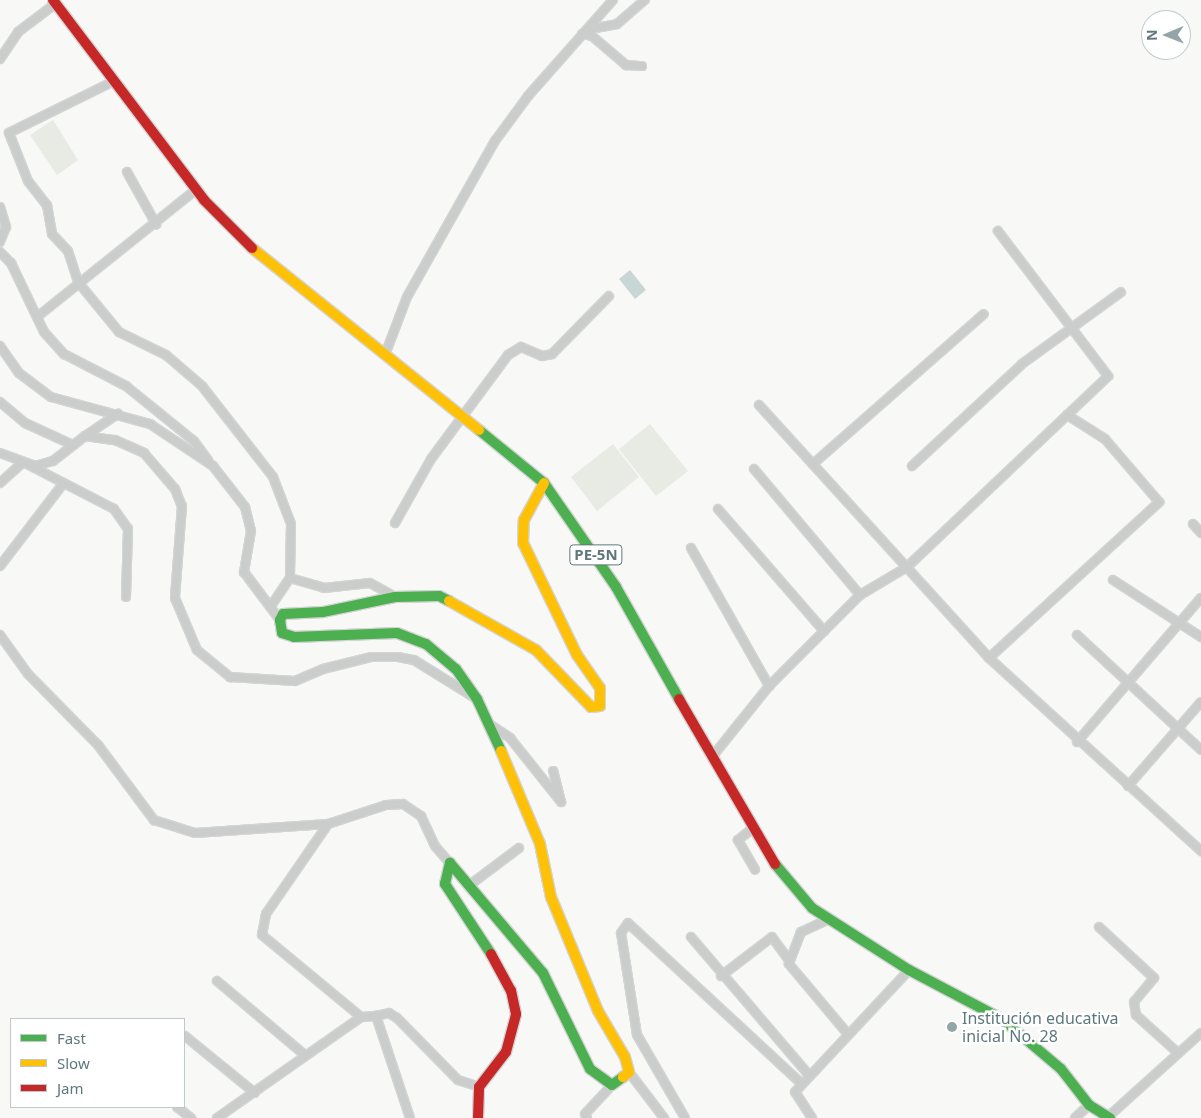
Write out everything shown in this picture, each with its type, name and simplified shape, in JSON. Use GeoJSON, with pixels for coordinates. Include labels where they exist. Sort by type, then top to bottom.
{"type":"FeatureCollection","features":[{"type":"Feature","properties":{"kind":"main road","name":"PE-5N"},"geometry":{"type":"LineString","coordinates":[[54,2],[112,82],[197,190],[234,233],[271,266],[386,352],[544,483],[612,580],[752,829],[796,892],[829,919],[909,970],[1002,1020],[1061,1069],[1089,1105],[1110,1117]]}},
{"type":"Feature","properties":{"kind":"main road"},"geometry":{"type":"LineString","coordinates":[[450,863],[471,884],[543,973],[590,1069],[612,1085],[629,1072],[551,896],[540,844],[488,723],[476,699],[456,670],[426,644],[404,636],[294,637],[282,633],[280,620],[283,614],[324,612],[394,597],[439,596],[536,650],[591,707],[600,706],[600,688],[577,655],[523,543],[524,520],[544,483]]}},
{"type":"Feature","properties":{"kind":"main road"},"geometry":{"type":"LineString","coordinates":[[450,863],[445,884],[483,938],[511,991],[516,1014],[506,1052],[478,1087],[478,1118]]}},
{"type":"Feature","properties":{"kind":"street"},"geometry":{"type":"LineString","coordinates":[[386,352],[407,297],[495,141],[582,34],[590,29],[613,0]]}},
{"type":"Feature","properties":{"kind":"street"},"geometry":{"type":"LineString","coordinates":[[590,29],[617,24],[646,0]]}},
{"type":"Feature","properties":{"kind":"street"},"geometry":{"type":"LineString","coordinates":[[0,59],[18,32],[54,2]]}},
{"type":"Feature","properties":{"kind":"street"},"geometry":{"type":"LineString","coordinates":[[582,34],[592,36],[626,65],[642,66]]}},
{"type":"Feature","properties":{"kind":"street"},"geometry":{"type":"LineString","coordinates":[[112,82],[9,133],[28,181],[47,205],[52,234],[68,251],[78,282],[119,332],[166,355],[202,386],[273,477],[291,524],[290,578],[271,606]]}},
{"type":"Feature","properties":{"kind":"street"},"geometry":{"type":"LineString","coordinates":[[127,172],[156,224]]}},
{"type":"Feature","properties":{"kind":"street"},"geometry":{"type":"LineString","coordinates":[[37,317],[78,282],[156,224],[197,190]]}},
{"type":"Feature","properties":{"kind":"street"},"geometry":{"type":"LineString","coordinates":[[0,207],[6,227],[0,242]]}},
{"type":"Feature","properties":{"kind":"street"},"geometry":{"type":"LineString","coordinates":[[712,757],[769,686],[860,595],[907,567],[1108,376],[998,231]]}},
{"type":"Feature","properties":{"kind":"street"},"geometry":{"type":"LineString","coordinates":[[0,252],[11,263],[37,317],[64,354],[126,386],[194,441],[245,507],[250,531],[244,572],[256,594],[271,606],[280,620]]}},
{"type":"Feature","properties":{"kind":"street"},"geometry":{"type":"LineString","coordinates":[[912,466],[1022,364],[1070,327],[1121,292]]}},
{"type":"Feature","properties":{"kind":"street"},"geometry":{"type":"LineString","coordinates":[[395,523],[431,459],[512,351],[522,347],[550,355],[609,296]]}},
{"type":"Feature","properties":{"kind":"street"},"geometry":{"type":"LineString","coordinates":[[813,464],[984,314]]}},
{"type":"Feature","properties":{"kind":"street"},"geometry":{"type":"LineString","coordinates":[[0,346],[19,373],[51,397],[118,414],[155,427],[213,466]]}},
{"type":"Feature","properties":{"kind":"street"},"geometry":{"type":"LineString","coordinates":[[0,402],[25,423],[73,446]]}},
{"type":"Feature","properties":{"kind":"street"},"geometry":{"type":"LineString","coordinates":[[759,405],[989,658],[1077,742],[1201,851]]}},
{"type":"Feature","properties":{"kind":"street"},"geometry":{"type":"LineString","coordinates":[[0,453],[35,466],[53,461],[85,436],[118,414]]}},
{"type":"Feature","properties":{"kind":"street"},"geometry":{"type":"LineString","coordinates":[[989,658],[1159,502],[1105,439],[1067,415]]}},
{"type":"Feature","properties":{"kind":"street"},"geometry":{"type":"LineString","coordinates":[[85,436],[115,440],[144,453],[175,489],[183,532],[176,598],[197,650],[230,677],[295,681],[361,659],[398,657],[414,660],[476,699]]}},
{"type":"Feature","properties":{"kind":"street"},"geometry":{"type":"LineString","coordinates":[[0,483],[23,462]]}},
{"type":"Feature","properties":{"kind":"street"},"geometry":{"type":"LineString","coordinates":[[23,462],[114,509],[128,529],[126,597]]}},
{"type":"Feature","properties":{"kind":"street"},"geometry":{"type":"LineString","coordinates":[[754,469],[860,595]]}},
{"type":"Feature","properties":{"kind":"street"},"geometry":{"type":"LineString","coordinates":[[0,566],[63,484]]}},
{"type":"Feature","properties":{"kind":"street"},"geometry":{"type":"LineString","coordinates":[[718,509],[824,631]]}},
{"type":"Feature","properties":{"kind":"street"},"geometry":{"type":"LineString","coordinates":[[1193,524],[1201,534]]}},
{"type":"Feature","properties":{"kind":"street"},"geometry":{"type":"LineString","coordinates":[[691,548],[769,686]]}},
{"type":"Feature","properties":{"kind":"street"},"geometry":{"type":"LineString","coordinates":[[290,578],[324,588],[370,583],[394,597]]}},
{"type":"Feature","properties":{"kind":"street"},"geometry":{"type":"LineString","coordinates":[[1112,580],[1201,637]]}},
{"type":"Feature","properties":{"kind":"street"},"geometry":{"type":"LineString","coordinates":[[1077,742],[1201,598]]}},
{"type":"Feature","properties":{"kind":"street"},"geometry":{"type":"LineString","coordinates":[[0,635],[28,674],[98,745],[154,820],[195,833],[328,824],[386,804],[404,804],[421,816],[435,846],[450,863]]}},
{"type":"Feature","properties":{"kind":"street"},"geometry":{"type":"LineString","coordinates":[[1077,635],[1201,750]]}},
{"type":"Feature","properties":{"kind":"street"},"geometry":{"type":"LineString","coordinates":[[1128,786],[1201,702]]}},
{"type":"Feature","properties":{"kind":"street"},"geometry":{"type":"LineString","coordinates":[[488,723],[510,738],[561,802],[553,771]]}},
{"type":"Feature","properties":{"kind":"street"},"geometry":{"type":"LineString","coordinates":[[328,824],[266,914],[262,934],[361,1017]]}},
{"type":"Feature","properties":{"kind":"street"},"geometry":{"type":"LineString","coordinates":[[752,829],[738,840],[755,869]]}},
{"type":"Feature","properties":{"kind":"street"},"geometry":{"type":"LineString","coordinates":[[471,884],[519,848]]}},
{"type":"Feature","properties":{"kind":"street"},"geometry":{"type":"LineString","coordinates":[[789,960],[801,932],[829,919]]}},
{"type":"Feature","properties":{"kind":"street"},"geometry":{"type":"LineString","coordinates":[[685,1118],[637,1035],[621,933],[628,923],[802,1084]]}},
{"type":"Feature","properties":{"kind":"street"},"geometry":{"type":"LineString","coordinates":[[1099,927],[1154,978],[1134,1002],[1136,1015],[1177,1052]]}},
{"type":"Feature","properties":{"kind":"street"},"geometry":{"type":"LineString","coordinates":[[691,937],[721,976],[810,1075]]}},
{"type":"Feature","properties":{"kind":"street"},"geometry":{"type":"LineString","coordinates":[[721,976],[772,937],[847,1033]]}},
{"type":"Feature","properties":{"kind":"street"},"geometry":{"type":"LineString","coordinates":[[812,1118],[795,1092],[847,1033],[909,970]]}},
{"type":"Feature","properties":{"kind":"street"},"geometry":{"type":"LineString","coordinates":[[217,981],[305,1056]]}},
{"type":"Feature","properties":{"kind":"street"},"geometry":{"type":"LineString","coordinates":[[217,1118],[361,1017],[389,1013],[458,1080],[478,1087]]}},
{"type":"Feature","properties":{"kind":"street"},"geometry":{"type":"LineString","coordinates":[[376,1016],[410,1118]]}},
{"type":"Feature","properties":{"kind":"street"},"geometry":{"type":"LineString","coordinates":[[1110,1117],[1177,1052],[1201,1032]]}},
{"type":"Feature","properties":{"kind":"street"},"geometry":{"type":"LineString","coordinates":[[185,1036],[255,1093]]}},
{"type":"Feature","properties":{"kind":"street"},"geometry":{"type":"LineString","coordinates":[[629,1072],[664,1118]]}},
{"type":"Feature","properties":{"kind":"street"},"geometry":{"type":"LineString","coordinates":[[587,1118],[585,1114],[612,1085]]}},
{"type":"Feature","properties":{"kind":"street"},"geometry":{"type":"LineString","coordinates":[[1075,1118],[1089,1105]]}},
{"type":"Feature","properties":{"kind":"street"},"geometry":{"type":"LineString","coordinates":[[178,1108],[191,1118]]}},
{"type":"Feature","properties":{"kind":"shaded area"},"geometry":{"type":"Polygon","coordinates":[[[53,120],[78,160],[57,175],[30,135],[53,120]]]}},
{"type":"Feature","properties":{"kind":"shaded area"},"geometry":{"type":"Polygon","coordinates":[[[630,270],[646,290],[635,299],[619,279],[630,270]]]}},
{"type":"Feature","properties":{"kind":"shaded area"},"geometry":{"type":"Polygon","coordinates":[[[650,424],[688,471],[656,496],[619,449],[650,424]]]}},
{"type":"Feature","properties":{"kind":"shaded area"},"geometry":{"type":"Polygon","coordinates":[[[613,444],[639,477],[597,511],[571,477],[613,444]]]}},
{"type":"Feature","properties":{"kind":"traffic: fast"},"geometry":{"type":"LineString","coordinates":[[479,430],[544,483],[616,587],[679,699]]}},
{"type":"Feature","properties":{"kind":"traffic: fast"},"geometry":{"type":"LineString","coordinates":[[449,601],[439,596],[395,597],[323,612],[283,614],[280,620],[282,633],[294,637],[397,633],[426,644],[456,669],[477,699],[501,751]]}},
{"type":"Feature","properties":{"kind":"traffic: fast"},"geometry":{"type":"LineString","coordinates":[[491,954],[445,884],[450,863],[543,973],[590,1069],[612,1085],[623,1077]]}},
{"type":"Feature","properties":{"kind":"traffic: fast"},"geometry":{"type":"LineString","coordinates":[[775,864],[812,908],[909,970],[1002,1019],[1061,1069],[1089,1105],[1110,1118]]}},
{"type":"Feature","properties":{"kind":"traffic: slow"},"geometry":{"type":"LineString","coordinates":[[252,248],[479,430]]}},
{"type":"Feature","properties":{"kind":"traffic: slow"},"geometry":{"type":"LineString","coordinates":[[449,601],[536,650],[591,707],[600,706],[600,688],[577,655],[523,543],[524,520],[544,483]]}},
{"type":"Feature","properties":{"kind":"traffic: slow"},"geometry":{"type":"LineString","coordinates":[[501,751],[540,844],[551,897],[598,1011],[625,1057],[629,1072],[623,1077]]}},
{"type":"Feature","properties":{"kind":"traffic: jam"},"geometry":{"type":"LineString","coordinates":[[53,0],[204,200],[252,248]]}},
{"type":"Feature","properties":{"kind":"traffic: jam"},"geometry":{"type":"LineString","coordinates":[[679,699],[775,864]]}},
{"type":"Feature","properties":{"kind":"traffic: jam"},"geometry":{"type":"LineString","coordinates":[[478,1118],[479,1087],[506,1052],[516,1014],[511,991],[491,954]]}},
{"type":"Feature","properties":{"kind":"place","name":"Institución educativa inicial No. 28"},"geometry":{"type":"Point","coordinates":[952,1027]}}]}
